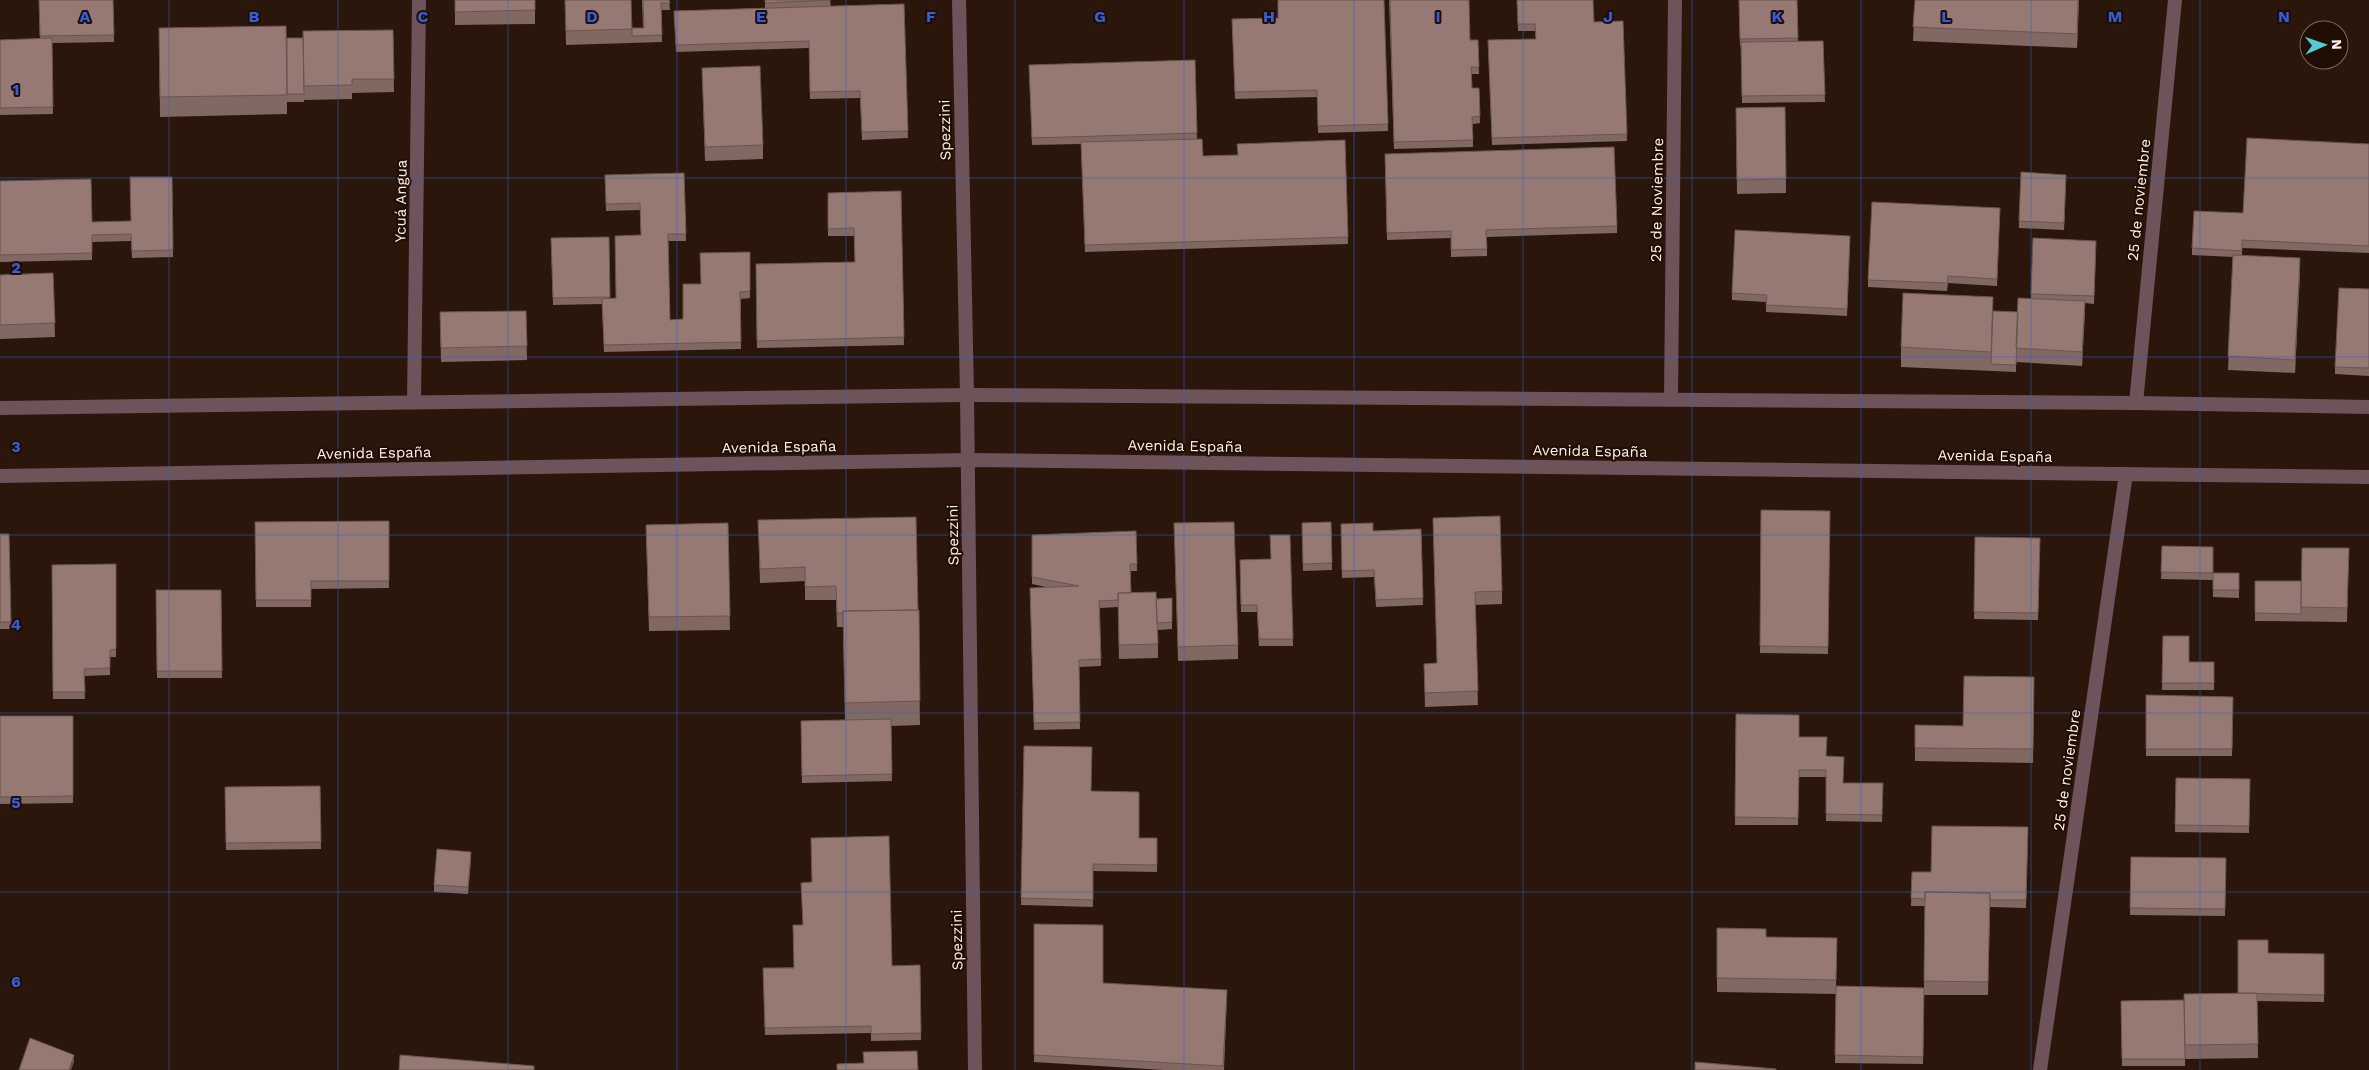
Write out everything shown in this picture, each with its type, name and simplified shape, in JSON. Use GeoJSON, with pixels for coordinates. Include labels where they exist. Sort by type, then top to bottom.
{"type":"FeatureCollection","features":[{"type":"Feature","properties":{"kind":"street","name":"Ycuá Angua"},"geometry":{"type":"LineString","coordinates":[[414,402],[420,0]]}},
{"type":"Feature","properties":{"kind":"street","name":"Spezzini"},"geometry":{"type":"LineString","coordinates":[[959,0],[968,460],[975,1070]]}},
{"type":"Feature","properties":{"kind":"street","name":"25 de Noviembre"},"geometry":{"type":"LineString","coordinates":[[1671,400],[1675,0]]}},
{"type":"Feature","properties":{"kind":"street","name":"25 de noviembre"},"geometry":{"type":"LineString","coordinates":[[2136,403],[2175,0]]}},
{"type":"Feature","properties":{"kind":"street"},"geometry":{"type":"LineString","coordinates":[[0,408],[967,395],[2136,403],[2369,407]]}},
{"type":"Feature","properties":{"kind":"street","name":"Avenida España"},"geometry":{"type":"LineString","coordinates":[[0,476],[968,460],[2369,477]]}},
{"type":"Feature","properties":{"kind":"street","name":"25 de noviembre"},"geometry":{"type":"LineString","coordinates":[[2040,1070],[2126,474]]}},
{"type":"Feature","properties":{"kind":"building"},"geometry":{"type":"Polygon","coordinates":[[[39,0],[113,0],[114,35],[40,36],[39,0]]]}},
{"type":"Feature","properties":{"kind":"building"},"geometry":{"type":"Polygon","coordinates":[[[455,0],[535,0],[535,10],[455,12],[455,0]]]}},
{"type":"Feature","properties":{"kind":"building"},"geometry":{"type":"Polygon","coordinates":[[[565,0],[631,0],[632,29],[566,31],[565,0]]]}},
{"type":"Feature","properties":{"kind":"building"},"geometry":{"type":"Polygon","coordinates":[[[643,0],[669,0],[670,3],[661,3],[662,35],[632,36],[632,28],[644,28],[643,0]]]}},
{"type":"Feature","properties":{"kind":"building"},"geometry":{"type":"Polygon","coordinates":[[[765,0],[831,0],[765,3],[765,0]]]}},
{"type":"Feature","properties":{"kind":"building"},"geometry":{"type":"Polygon","coordinates":[[[1278,0],[1384,0],[1388,124],[1318,126],[1317,90],[1235,92],[1232,19],[1278,18],[1278,0]]]}},
{"type":"Feature","properties":{"kind":"building"},"geometry":{"type":"Polygon","coordinates":[[[1390,0],[1469,0],[1470,40],[1478,40],[1479,67],[1471,67],[1472,88],[1479,88],[1480,116],[1472,117],[1473,140],[1394,142],[1390,0]]]}},
{"type":"Feature","properties":{"kind":"building"},"geometry":{"type":"Polygon","coordinates":[[[1517,0],[1593,0],[1594,22],[1623,21],[1627,134],[1492,138],[1488,40],[1536,39],[1535,24],[1518,24],[1517,0]]]}},
{"type":"Feature","properties":{"kind":"building"},"geometry":{"type":"Polygon","coordinates":[[[1739,0],[1797,0],[1798,38],[1740,39],[1739,0]]]}},
{"type":"Feature","properties":{"kind":"building"},"geometry":{"type":"Polygon","coordinates":[[[1915,0],[2078,0],[2077,34],[1913,27],[1915,0]]]}},
{"type":"Feature","properties":{"kind":"building"},"geometry":{"type":"Polygon","coordinates":[[[904,4],[908,131],[862,132],[860,91],[810,92],[809,41],[676,45],[674,11],[904,4]]]}},
{"type":"Feature","properties":{"kind":"building"},"geometry":{"type":"Polygon","coordinates":[[[286,26],[287,95],[160,97],[159,28],[286,26]]]}},
{"type":"Feature","properties":{"kind":"building"},"geometry":{"type":"Polygon","coordinates":[[[393,30],[394,79],[352,79],[352,85],[304,86],[303,31],[393,30]]]}},
{"type":"Feature","properties":{"kind":"building"},"geometry":{"type":"Polygon","coordinates":[[[52,38],[53,107],[0,108],[0,40],[52,38]]]}},
{"type":"Feature","properties":{"kind":"building"},"geometry":{"type":"Polygon","coordinates":[[[287,38],[303,38],[304,94],[287,94],[287,38]]]}},
{"type":"Feature","properties":{"kind":"building"},"geometry":{"type":"Polygon","coordinates":[[[1823,41],[1825,95],[1742,96],[1741,42],[1823,41]]]}},
{"type":"Feature","properties":{"kind":"building"},"geometry":{"type":"Polygon","coordinates":[[[1195,60],[1197,133],[1032,138],[1029,65],[1195,60]]]}},
{"type":"Feature","properties":{"kind":"building"},"geometry":{"type":"Polygon","coordinates":[[[760,66],[763,145],[705,147],[702,68],[760,66]]]}},
{"type":"Feature","properties":{"kind":"building"},"geometry":{"type":"Polygon","coordinates":[[[1785,107],[1786,179],[1737,180],[1736,108],[1785,107]]]}},
{"type":"Feature","properties":{"kind":"building"},"geometry":{"type":"Polygon","coordinates":[[[2247,138],[2369,144],[2369,246],[2242,240],[2242,251],[2192,248],[2194,211],[2243,213],[2247,138]]]}},
{"type":"Feature","properties":{"kind":"building"},"geometry":{"type":"Polygon","coordinates":[[[1202,139],[1203,156],[1238,155],[1237,144],[1345,140],[1348,237],[1085,245],[1081,142],[1202,139]]]}},
{"type":"Feature","properties":{"kind":"building"},"geometry":{"type":"Polygon","coordinates":[[[1614,147],[1617,226],[1486,230],[1487,249],[1451,250],[1451,231],[1387,233],[1385,154],[1614,147]]]}},
{"type":"Feature","properties":{"kind":"building"},"geometry":{"type":"Polygon","coordinates":[[[2021,172],[2066,175],[2064,223],[2019,221],[2021,172]]]}},
{"type":"Feature","properties":{"kind":"building"},"geometry":{"type":"Polygon","coordinates":[[[684,173],[686,234],[668,234],[670,320],[683,319],[683,284],[701,284],[700,253],[750,252],[750,291],[740,292],[741,342],[604,345],[602,299],[616,298],[615,236],[641,235],[640,203],[606,204],[605,175],[684,173]]]}},
{"type":"Feature","properties":{"kind":"building"},"geometry":{"type":"Polygon","coordinates":[[[130,177],[172,177],[173,250],[132,251],[131,234],[92,235],[92,253],[0,255],[0,181],[91,179],[92,222],[131,221],[130,177]]]}},
{"type":"Feature","properties":{"kind":"building"},"geometry":{"type":"Polygon","coordinates":[[[901,191],[904,337],[757,341],[756,264],[855,262],[854,228],[828,229],[828,193],[901,191]]]}},
{"type":"Feature","properties":{"kind":"building"},"geometry":{"type":"Polygon","coordinates":[[[1872,202],[2000,208],[1997,279],[1948,276],[1947,283],[1868,280],[1872,202]]]}},
{"type":"Feature","properties":{"kind":"building"},"geometry":{"type":"Polygon","coordinates":[[[1735,230],[1850,236],[1847,309],[1766,305],[1767,295],[1732,293],[1735,230]]]}},
{"type":"Feature","properties":{"kind":"building"},"geometry":{"type":"Polygon","coordinates":[[[609,237],[610,297],[553,298],[551,238],[609,237]]]}},
{"type":"Feature","properties":{"kind":"building"},"geometry":{"type":"Polygon","coordinates":[[[2033,238],[2096,241],[2094,296],[2031,294],[2033,238]]]}},
{"type":"Feature","properties":{"kind":"building"},"geometry":{"type":"Polygon","coordinates":[[[2233,255],[2300,258],[2295,360],[2228,356],[2233,255]]]}},
{"type":"Feature","properties":{"kind":"building"},"geometry":{"type":"Polygon","coordinates":[[[53,273],[55,323],[0,325],[0,275],[53,273]]]}},
{"type":"Feature","properties":{"kind":"building"},"geometry":{"type":"Polygon","coordinates":[[[2339,288],[2369,289],[2369,368],[2335,367],[2339,288]]]}},
{"type":"Feature","properties":{"kind":"building"},"geometry":{"type":"Polygon","coordinates":[[[1903,293],[1993,297],[1991,352],[1901,347],[1903,293]]]}},
{"type":"Feature","properties":{"kind":"building"},"geometry":{"type":"Polygon","coordinates":[[[2018,298],[2085,301],[2082,352],[2016,348],[2018,298]]]}},
{"type":"Feature","properties":{"kind":"building"},"geometry":{"type":"Polygon","coordinates":[[[526,311],[527,346],[441,348],[440,312],[526,311]]]}},
{"type":"Feature","properties":{"kind":"building"},"geometry":{"type":"Polygon","coordinates":[[[1993,311],[2018,312],[2016,365],[1991,364],[1993,311]]]}},
{"type":"Feature","properties":{"kind":"building"},"geometry":{"type":"Polygon","coordinates":[[[1761,510],[1830,511],[1828,647],[1760,646],[1761,510]]]}},
{"type":"Feature","properties":{"kind":"building"},"geometry":{"type":"Polygon","coordinates":[[[1500,516],[1502,591],[1475,592],[1478,691],[1425,693],[1424,664],[1437,663],[1433,518],[1500,516]]]}},
{"type":"Feature","properties":{"kind":"building"},"geometry":{"type":"Polygon","coordinates":[[[916,517],[918,610],[843,611],[843,613],[837,613],[836,586],[805,587],[805,567],[760,569],[758,520],[916,517]]]}},
{"type":"Feature","properties":{"kind":"building"},"geometry":{"type":"Polygon","coordinates":[[[389,521],[389,581],[311,581],[311,600],[256,600],[255,522],[389,521]]]}},
{"type":"Feature","properties":{"kind":"building"},"geometry":{"type":"Polygon","coordinates":[[[1234,522],[1238,645],[1178,647],[1174,523],[1234,522]]]}},
{"type":"Feature","properties":{"kind":"building"},"geometry":{"type":"Polygon","coordinates":[[[1331,522],[1332,563],[1303,564],[1302,523],[1331,522]]]}},
{"type":"Feature","properties":{"kind":"building"},"geometry":{"type":"Polygon","coordinates":[[[728,523],[730,616],[649,617],[646,525],[728,523]]]}},
{"type":"Feature","properties":{"kind":"building"},"geometry":{"type":"Polygon","coordinates":[[[1373,523],[1373,531],[1421,529],[1423,598],[1376,600],[1374,570],[1342,571],[1341,524],[1373,523]]]}},
{"type":"Feature","properties":{"kind":"building"},"geometry":{"type":"Polygon","coordinates":[[[1136,531],[1137,564],[1130,564],[1131,593],[1118,593],[1118,600],[1099,601],[1101,659],[1079,660],[1080,722],[1034,723],[1030,588],[1079,586],[1032,577],[1032,535],[1136,531]]]}},
{"type":"Feature","properties":{"kind":"building"},"geometry":{"type":"Polygon","coordinates":[[[0,534],[9,534],[11,622],[0,622],[0,534]]]}},
{"type":"Feature","properties":{"kind":"building"},"geometry":{"type":"Polygon","coordinates":[[[1270,535],[1290,535],[1293,639],[1259,639],[1257,605],[1241,605],[1240,560],[1271,559],[1270,535]]]}},
{"type":"Feature","properties":{"kind":"building"},"geometry":{"type":"Polygon","coordinates":[[[1975,537],[2040,538],[2038,613],[1974,612],[1975,537]]]}},
{"type":"Feature","properties":{"kind":"building"},"geometry":{"type":"Polygon","coordinates":[[[2162,546],[2213,547],[2213,573],[2161,572],[2162,546]]]}},
{"type":"Feature","properties":{"kind":"building"},"geometry":{"type":"Polygon","coordinates":[[[2302,548],[2349,548],[2347,608],[2301,607],[2302,548]]]}},
{"type":"Feature","properties":{"kind":"building"},"geometry":{"type":"Polygon","coordinates":[[[116,564],[116,649],[110,650],[110,668],[84,669],[85,692],[53,692],[52,565],[116,564]]]}},
{"type":"Feature","properties":{"kind":"building"},"geometry":{"type":"Polygon","coordinates":[[[2213,573],[2239,573],[2239,590],[2213,590],[2213,573]]]}},
{"type":"Feature","properties":{"kind":"building"},"geometry":{"type":"Polygon","coordinates":[[[2255,581],[2301,581],[2301,614],[2255,613],[2255,581]]]}},
{"type":"Feature","properties":{"kind":"building"},"geometry":{"type":"Polygon","coordinates":[[[156,590],[221,590],[222,671],[157,671],[156,590]]]}},
{"type":"Feature","properties":{"kind":"building"},"geometry":{"type":"Polygon","coordinates":[[[1156,592],[1158,644],[1119,645],[1118,593],[1156,592]]]}},
{"type":"Feature","properties":{"kind":"building"},"geometry":{"type":"Polygon","coordinates":[[[1172,598],[1172,622],[1157,623],[1156,599],[1172,598]]]}},
{"type":"Feature","properties":{"kind":"building"},"geometry":{"type":"Polygon","coordinates":[[[919,610],[920,701],[845,703],[843,611],[919,610]]]}},
{"type":"Feature","properties":{"kind":"building"},"geometry":{"type":"Polygon","coordinates":[[[2163,636],[2189,636],[2189,662],[2214,662],[2214,683],[2162,683],[2163,636]]]}},
{"type":"Feature","properties":{"kind":"building"},"geometry":{"type":"Polygon","coordinates":[[[1964,676],[2034,677],[2033,749],[1915,748],[1915,725],[1963,726],[1964,676]]]}},
{"type":"Feature","properties":{"kind":"building"},"geometry":{"type":"Polygon","coordinates":[[[2146,695],[2233,697],[2232,749],[2146,749],[2146,695]]]}},
{"type":"Feature","properties":{"kind":"building"},"geometry":{"type":"Polygon","coordinates":[[[1736,714],[1799,715],[1799,737],[1827,737],[1826,756],[1844,757],[1843,783],[1883,783],[1882,815],[1826,814],[1826,770],[1799,770],[1798,818],[1735,817],[1736,714]]]}},
{"type":"Feature","properties":{"kind":"building"},"geometry":{"type":"Polygon","coordinates":[[[0,716],[73,716],[73,796],[0,797],[0,716]]]}},
{"type":"Feature","properties":{"kind":"building"},"geometry":{"type":"Polygon","coordinates":[[[891,719],[892,774],[802,776],[801,721],[891,719]]]}},
{"type":"Feature","properties":{"kind":"building"},"geometry":{"type":"Polygon","coordinates":[[[1024,746],[1092,747],[1091,791],[1139,792],[1139,838],[1157,838],[1157,865],[1093,864],[1093,900],[1021,898],[1024,746]]]}},
{"type":"Feature","properties":{"kind":"building"},"geometry":{"type":"Polygon","coordinates":[[[2176,778],[2250,779],[2249,826],[2175,825],[2176,778]]]}},
{"type":"Feature","properties":{"kind":"building"},"geometry":{"type":"Polygon","coordinates":[[[320,786],[321,842],[226,843],[225,787],[320,786]]]}},
{"type":"Feature","properties":{"kind":"building"},"geometry":{"type":"Polygon","coordinates":[[[1932,826],[2028,827],[2026,900],[1990,900],[1990,893],[1925,892],[1925,899],[1911,898],[1912,872],[1931,872],[1932,826]]]}},
{"type":"Feature","properties":{"kind":"building"},"geometry":{"type":"Polygon","coordinates":[[[889,836],[892,966],[920,965],[921,1033],[871,1034],[871,1026],[765,1028],[763,968],[794,968],[793,925],[803,925],[801,883],[812,882],[811,838],[889,836]]]}},
{"type":"Feature","properties":{"kind":"building"},"geometry":{"type":"Polygon","coordinates":[[[437,849],[471,852],[468,887],[434,885],[437,849]]]}},
{"type":"Feature","properties":{"kind":"building"},"geometry":{"type":"Polygon","coordinates":[[[2131,857],[2226,858],[2225,909],[2130,908],[2131,857]]]}},
{"type":"Feature","properties":{"kind":"building"},"geometry":{"type":"Polygon","coordinates":[[[1925,892],[1990,893],[1988,982],[1924,981],[1925,892]]]}},
{"type":"Feature","properties":{"kind":"building"},"geometry":{"type":"Polygon","coordinates":[[[1034,924],[1103,925],[1103,983],[1227,990],[1223,1066],[1034,1055],[1034,924]]]}},
{"type":"Feature","properties":{"kind":"building"},"geometry":{"type":"Polygon","coordinates":[[[1717,928],[1766,929],[1766,937],[1837,938],[1836,980],[1717,978],[1717,928]]]}},
{"type":"Feature","properties":{"kind":"building"},"geometry":{"type":"Polygon","coordinates":[[[2238,940],[2268,940],[2268,953],[2324,954],[2324,995],[2238,993],[2238,940]]]}},
{"type":"Feature","properties":{"kind":"building"},"geometry":{"type":"Polygon","coordinates":[[[1836,986],[1924,988],[1923,1057],[1835,1055],[1836,986]]]}},
{"type":"Feature","properties":{"kind":"building"},"geometry":{"type":"Polygon","coordinates":[[[2257,993],[2258,1044],[2185,1045],[2184,994],[2257,993]]]}},
{"type":"Feature","properties":{"kind":"building"},"geometry":{"type":"Polygon","coordinates":[[[2184,1000],[2185,1059],[2122,1059],[2121,1001],[2184,1000]]]}},
{"type":"Feature","properties":{"kind":"building"},"geometry":{"type":"Polygon","coordinates":[[[30,1038],[74,1055],[69,1070],[19,1070],[30,1038]]]}},
{"type":"Feature","properties":{"kind":"building"},"geometry":{"type":"Polygon","coordinates":[[[917,1051],[918,1070],[837,1070],[837,1064],[864,1063],[863,1052],[917,1051]]]}},
{"type":"Feature","properties":{"kind":"building"},"geometry":{"type":"Polygon","coordinates":[[[400,1055],[534,1066],[534,1070],[399,1070],[400,1055]]]}},
{"type":"Feature","properties":{"kind":"building"},"geometry":{"type":"Polygon","coordinates":[[[1695,1062],[1776,1069],[1776,1070],[1695,1070],[1695,1062]]]}}]}
